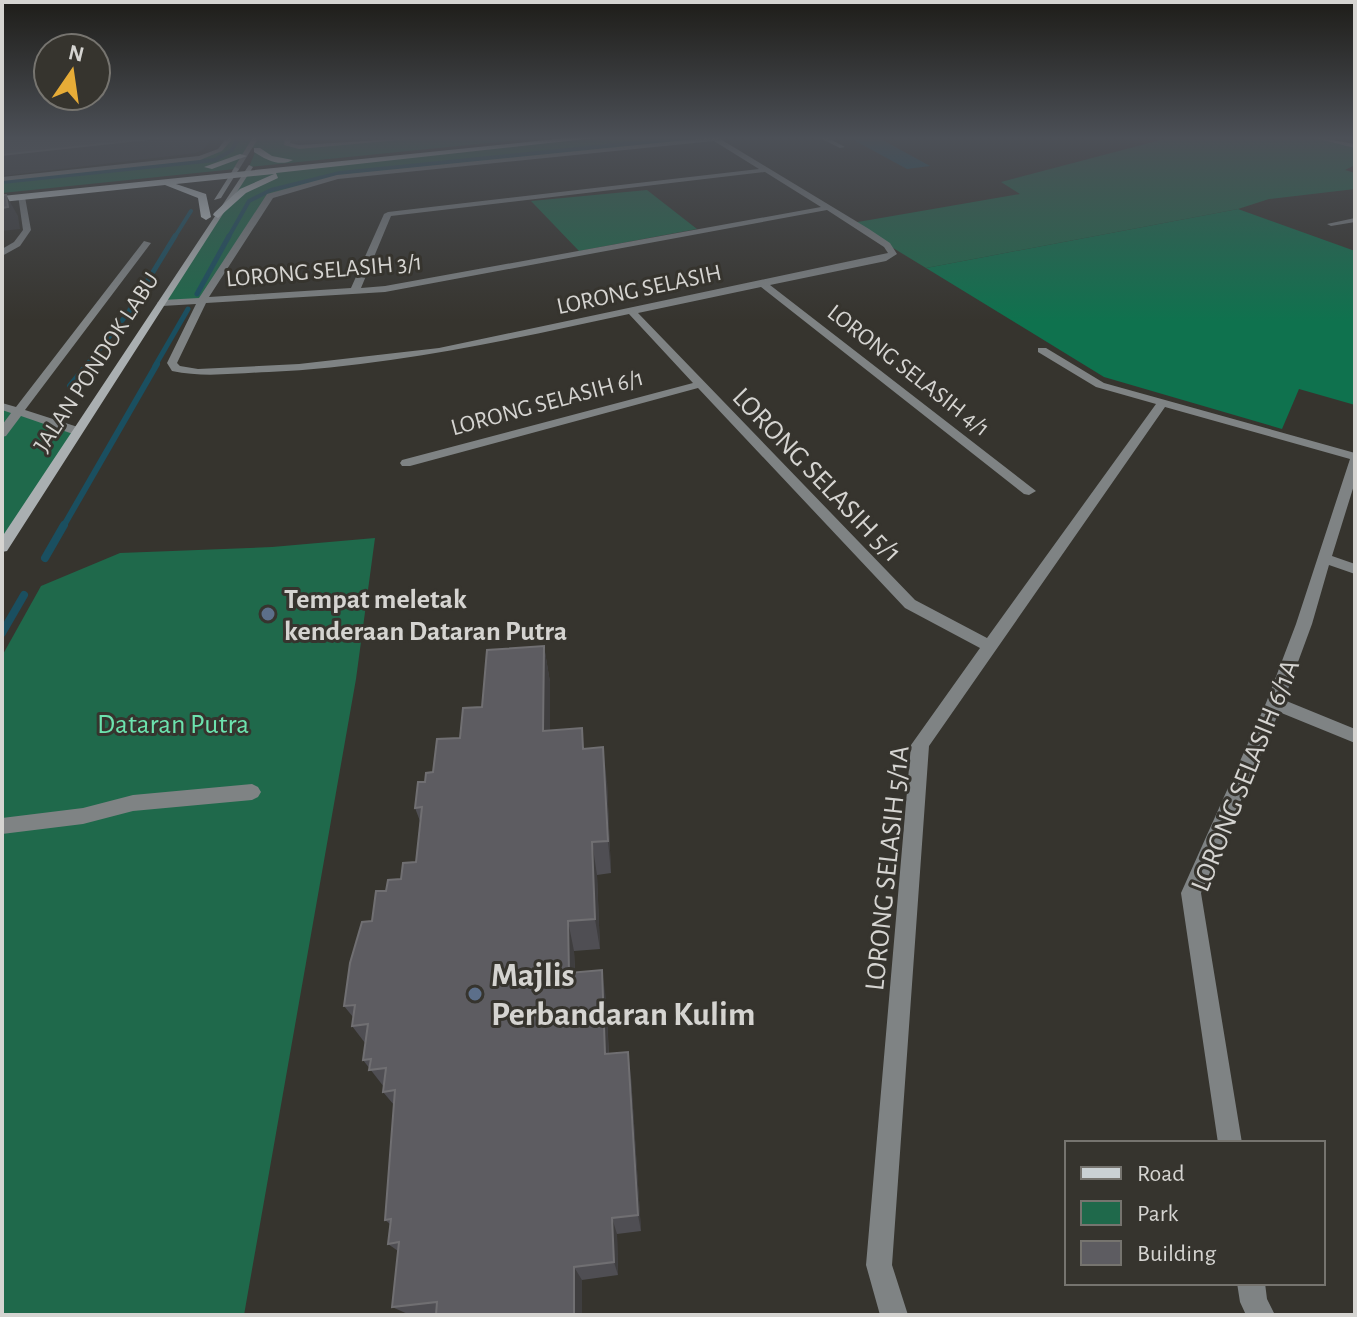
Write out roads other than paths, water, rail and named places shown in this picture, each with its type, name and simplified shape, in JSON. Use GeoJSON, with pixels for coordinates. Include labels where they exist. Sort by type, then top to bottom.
{"type":"FeatureCollection","features":[{"type":"Feature","properties":{"kind":"main road"},"geometry":{"type":"LineString","coordinates":[[203,198],[206,217]]}},
{"type":"Feature","properties":{"kind":"main road","name":"JALAN PONDOK LABU"},"geometry":{"type":"LineString","coordinates":[[201,240],[206,217],[218,198]]}},
{"type":"Feature","properties":{"kind":"main road","name":"JALAN PONDOK LABU"},"geometry":{"type":"LineString","coordinates":[[2,548],[229,198]]}},
{"type":"Feature","properties":{"kind":"main road"},"geometry":{"type":"LineString","coordinates":[[218,215],[234,198]]}},
{"type":"Feature","properties":{"kind":"street"},"geometry":{"type":"LineString","coordinates":[[2,253],[17,244],[27,230],[21,198]]}},
{"type":"Feature","properties":{"kind":"street"},"geometry":{"type":"LineString","coordinates":[[202,301],[268,198]]}},
{"type":"Feature","properties":{"kind":"street"},"geometry":{"type":"LineString","coordinates":[[355,291],[388,214],[522,198]]}},
{"type":"Feature","properties":{"kind":"street","name":"LORONG SELASIH"},"geometry":{"type":"LineString","coordinates":[[202,301],[173,357],[172,363],[176,369],[198,372],[299,367],[439,351],[886,258],[893,254],[887,245],[812,198]]}},
{"type":"Feature","properties":{"kind":"street","name":"LORONG SELASIH 3/1"},"geometry":{"type":"LineString","coordinates":[[162,303],[385,289],[827,208]]}},
{"type":"Feature","properties":{"kind":"street"},"geometry":{"type":"LineString","coordinates":[[13,210],[24,209]]}},
{"type":"Feature","properties":{"kind":"street"},"geometry":{"type":"LineString","coordinates":[[1331,224],[1355,220]]}},
{"type":"Feature","properties":{"kind":"street"},"geometry":{"type":"LineString","coordinates":[[2,433],[147,243]]}},
{"type":"Feature","properties":{"kind":"street","name":"LORONG SELASIH 4/1"},"geometry":{"type":"LineString","coordinates":[[763,284],[1029,491]]}},
{"type":"Feature","properties":{"kind":"street","name":"LORONG SELASIH 5/1"},"geometry":{"type":"LineString","coordinates":[[630,310],[910,604],[990,647]]}},
{"type":"Feature","properties":{"kind":"street"},"geometry":{"type":"LineString","coordinates":[[1042,350],[1100,385],[1355,459]]}},
{"type":"Feature","properties":{"kind":"street","name":"LORONG SELASIH 6/1"},"geometry":{"type":"LineString","coordinates":[[406,463],[700,384]]}},
{"type":"Feature","properties":{"kind":"street","name":"LORONG SELASIH 5/1A"},"geometry":{"type":"LineString","coordinates":[[894,1315],[879,1265],[920,745],[1163,402]]}},
{"type":"Feature","properties":{"kind":"street"},"geometry":{"type":"LineString","coordinates":[[2,406],[77,431]]}},
{"type":"Feature","properties":{"kind":"street","name":"LORONG SELASIH 6/1A"},"geometry":{"type":"LineString","coordinates":[[1230,1141],[1191,893],[1274,703],[1325,559],[1355,459]]}},
{"type":"Feature","properties":{"kind":"street"},"geometry":{"type":"LineString","coordinates":[[1325,559],[1355,569]]}},
{"type":"Feature","properties":{"kind":"street"},"geometry":{"type":"LineString","coordinates":[[1274,703],[1355,736]]}},
{"type":"Feature","properties":{"kind":"street"},"geometry":{"type":"LineString","coordinates":[[2,826],[83,816],[133,803],[252,792]]}},
{"type":"Feature","properties":{"kind":"street"},"geometry":{"type":"LineString","coordinates":[[1251,1285],[1254,1302],[1261,1315]]}},
{"type":"Feature","properties":{"kind":"waterway"},"geometry":{"type":"LineString","coordinates":[[228,238],[249,201],[254,198]]}},
{"type":"Feature","properties":{"kind":"waterway"},"geometry":{"type":"LineString","coordinates":[[174,238],[191,211]]}},
{"type":"Feature","properties":{"kind":"waterway"},"geometry":{"type":"LineString","coordinates":[[86,366],[128,313],[175,236]]}},
{"type":"Feature","properties":{"kind":"waterway"},"geometry":{"type":"LineString","coordinates":[[197,294],[229,236]]}},
{"type":"Feature","properties":{"kind":"waterway"},"geometry":{"type":"LineString","coordinates":[[155,366],[188,309]]}},
{"type":"Feature","properties":{"kind":"waterway"},"geometry":{"type":"LineString","coordinates":[[70,386],[88,364]]}},
{"type":"Feature","properties":{"kind":"waterway"},"geometry":{"type":"LineString","coordinates":[[63,527],[157,364]]}},
{"type":"Feature","properties":{"kind":"waterway"},"geometry":{"type":"LineString","coordinates":[[45,558],[64,525]]}},
{"type":"Feature","properties":{"kind":"waterway"},"geometry":{"type":"LineString","coordinates":[[2,633],[24,595]]}},
{"type":"Feature","properties":{"kind":"place","name":"Tempat meletak kenderaan Dataran Putra"},"geometry":{"type":"Point","coordinates":[268,614]}},
{"type":"Feature","properties":{"kind":"place","name":"Majlis Perbandaran Kulim"},"geometry":{"type":"Point","coordinates":[475,994]}},
{"type":"Feature","properties":{"kind":"park label","name":"Dataran Putra"},"geometry":{"type":"Point","coordinates":[173,723]}}]}
